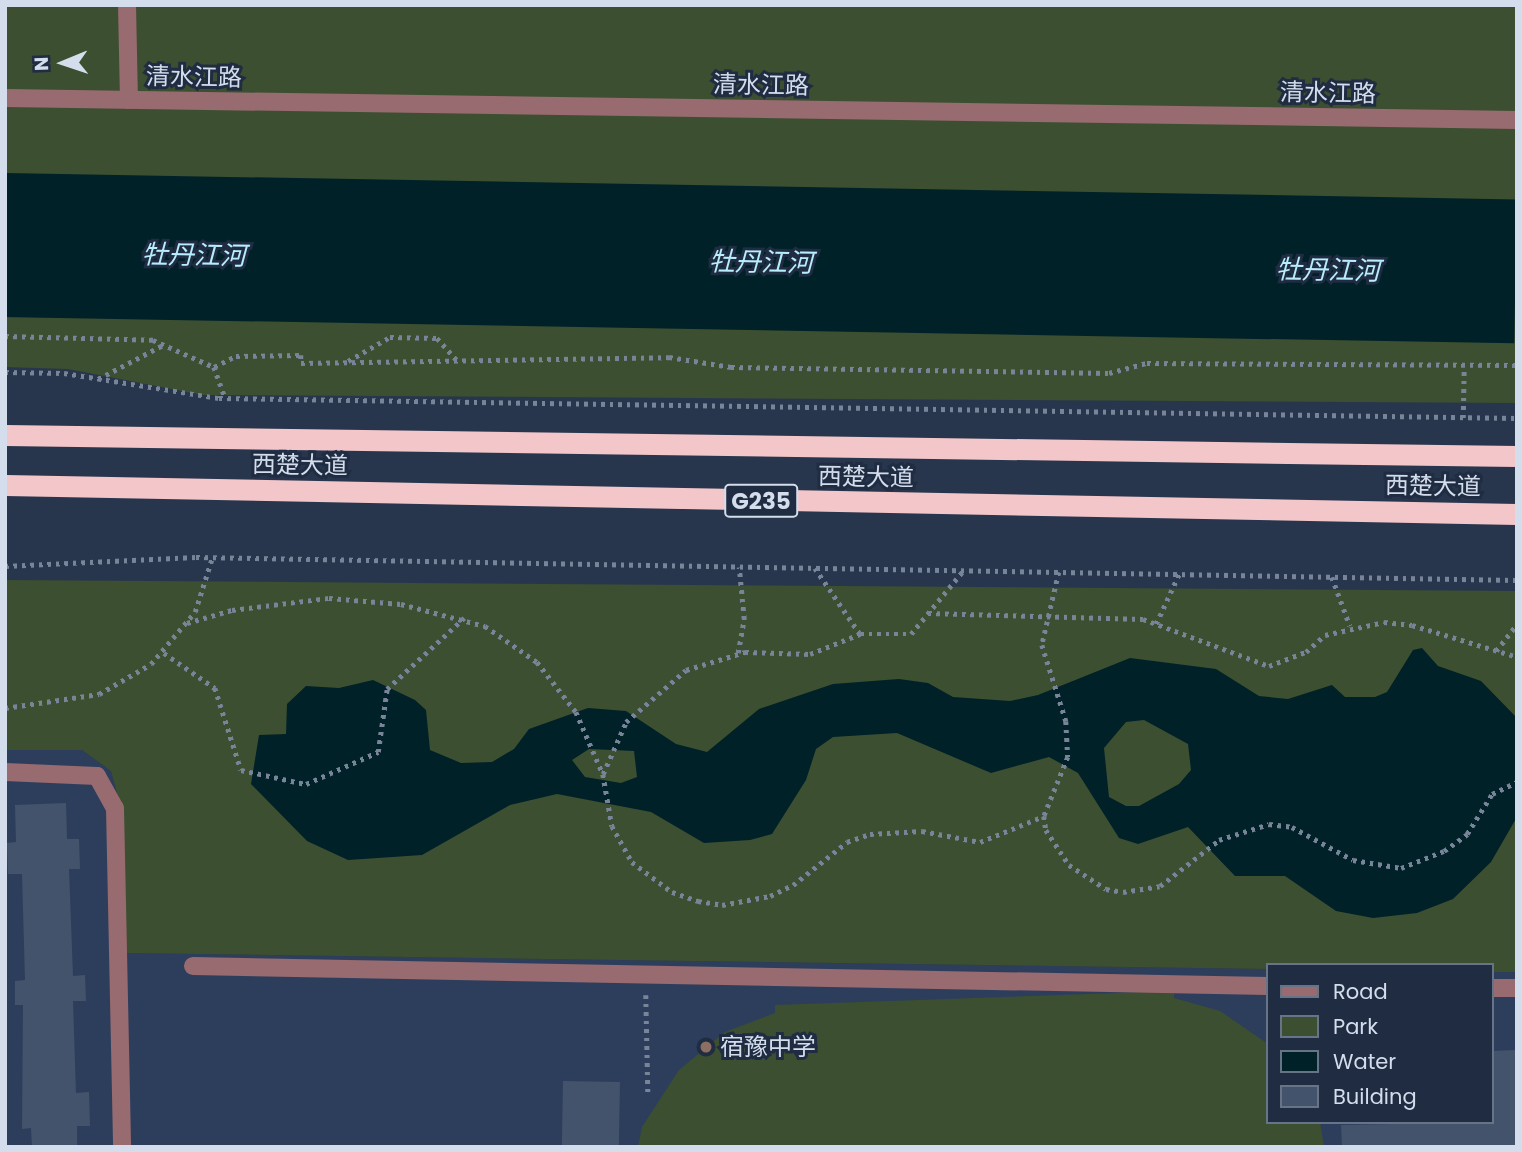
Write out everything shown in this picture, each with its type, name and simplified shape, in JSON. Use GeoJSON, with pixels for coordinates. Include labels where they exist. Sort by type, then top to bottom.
{"type":"FeatureCollection","features":[{"type":"Feature","properties":{"kind":"highway","name":"西楚大道"},"geometry":{"type":"LineString","coordinates":[[5,435],[1517,456]]}},
{"type":"Feature","properties":{"kind":"highway","name":"西楚大道"},"geometry":{"type":"LineString","coordinates":[[5,485],[1517,514]]}},
{"type":"Feature","properties":{"kind":"street"},"geometry":{"type":"LineString","coordinates":[[127,5],[129,100]]}},
{"type":"Feature","properties":{"kind":"street","name":"清水江路"},"geometry":{"type":"LineString","coordinates":[[5,97],[1517,120]]}},
{"type":"Feature","properties":{"kind":"street"},"geometry":{"type":"LineString","coordinates":[[5,772],[97,776],[115,808],[122,1147]]}},
{"type":"Feature","properties":{"kind":"street"},"geometry":{"type":"LineString","coordinates":[[193,966],[1266,986]]}},
{"type":"Feature","properties":{"kind":"street"},"geometry":{"type":"LineString","coordinates":[[1494,988],[1517,988]]}},
{"type":"Feature","properties":{"kind":"path"},"geometry":{"type":"LineString","coordinates":[[5,336],[166,344],[214,367],[225,398]]}},
{"type":"Feature","properties":{"kind":"path"},"geometry":{"type":"LineString","coordinates":[[346,362],[390,337],[437,338],[457,360]]}},
{"type":"Feature","properties":{"kind":"path"},"geometry":{"type":"LineString","coordinates":[[98,379],[166,344]]}},
{"type":"Feature","properties":{"kind":"path"},"geometry":{"type":"LineString","coordinates":[[214,367],[236,356],[301,355],[301,363],[669,357],[731,367],[1109,373],[1147,363],[1465,367],[1517,365]]}},
{"type":"Feature","properties":{"kind":"path"},"geometry":{"type":"LineString","coordinates":[[1463,418],[1465,367]]}},
{"type":"Feature","properties":{"kind":"path"},"geometry":{"type":"LineString","coordinates":[[5,372],[98,379],[225,398],[1517,418]]}},
{"type":"Feature","properties":{"kind":"path"},"geometry":{"type":"LineString","coordinates":[[5,566],[212,558],[1517,580]]}},
{"type":"Feature","properties":{"kind":"path"},"geometry":{"type":"LineString","coordinates":[[5,708],[99,694],[164,653],[187,624],[212,558]]}},
{"type":"Feature","properties":{"kind":"path"},"geometry":{"type":"LineString","coordinates":[[738,653],[744,619],[740,567]]}},
{"type":"Feature","properties":{"kind":"path"},"geometry":{"type":"LineString","coordinates":[[815,568],[860,634]]}},
{"type":"Feature","properties":{"kind":"path"},"geometry":{"type":"LineString","coordinates":[[603,774],[626,722],[686,670],[738,653],[810,654],[860,634],[911,634],[964,570]]}},
{"type":"Feature","properties":{"kind":"path"},"geometry":{"type":"LineString","coordinates":[[1059,572],[1042,645],[1048,674],[1066,721],[1064,772],[1044,816],[1054,849],[1069,866],[1114,891],[1160,886],[1207,849],[1235,832],[1269,824],[1292,827],[1353,860],[1401,868],[1426,862],[1466,834],[1492,794],[1517,782]]}},
{"type":"Feature","properties":{"kind":"path"},"geometry":{"type":"LineString","coordinates":[[1156,624],[1180,574]]}},
{"type":"Feature","properties":{"kind":"path"},"geometry":{"type":"LineString","coordinates":[[1332,577],[1350,626]]}},
{"type":"Feature","properties":{"kind":"path"},"geometry":{"type":"LineString","coordinates":[[187,624],[232,610],[329,598],[401,604],[464,618],[537,662],[576,712],[603,774],[606,806],[620,843],[648,878],[672,892],[722,905],[748,902],[793,885],[847,842],[870,834],[922,831],[980,842],[1044,816]]}},
{"type":"Feature","properties":{"kind":"path"},"geometry":{"type":"LineString","coordinates":[[928,613],[1126,617],[1156,624],[1269,666],[1350,626],[1412,625],[1517,657]]}},
{"type":"Feature","properties":{"kind":"path"},"geometry":{"type":"LineString","coordinates":[[164,653],[215,688],[241,770],[306,784],[378,752],[387,688],[464,618]]}},
{"type":"Feature","properties":{"kind":"path"},"geometry":{"type":"LineString","coordinates":[[1496,651],[1517,624]]}},
{"type":"Feature","properties":{"kind":"path"},"geometry":{"type":"LineString","coordinates":[[645,975],[648,1092]]}},
{"type":"Feature","properties":{"kind":"shaded area","name":"宿豫中学"},"geometry":{"type":"Polygon","coordinates":[[[5,750],[82,750],[111,771],[118,797],[122,953],[1266,969],[1266,1124],[1494,1124],[1494,972],[1517,972],[1517,1147],[5,1147],[5,750]]]}},
{"type":"Feature","properties":{"kind":"green space"},"geometry":{"type":"Polygon","coordinates":[[[5,5],[1517,5],[1517,403],[203,395],[68,369],[5,367],[5,5]]]}},
{"type":"Feature","properties":{"kind":"green space"},"geometry":{"type":"Polygon","coordinates":[[[5,580],[1517,591],[1517,972],[1494,972],[1494,963],[1266,963],[1266,969],[122,953],[118,797],[111,771],[82,750],[5,750],[5,580]]]}},
{"type":"Feature","properties":{"kind":"green space"},"geometry":{"type":"Polygon","coordinates":[[[1174,991],[1174,998],[1220,1011],[1266,1043],[1266,1124],[1320,1124],[1324,1147],[638,1147],[642,1127],[679,1070],[725,1032],[775,1013],[775,1005],[1174,991]]]}},
{"type":"Feature","properties":{"kind":"water","name":"牡丹江河"},"geometry":{"type":"Polygon","coordinates":[[[5,173],[1517,199],[1514,343],[5,317],[5,173]]]}},
{"type":"Feature","properties":{"kind":"water"},"geometry":{"type":"Polygon","coordinates":[[[1422,648],[1438,666],[1481,681],[1517,718],[1517,817],[1491,862],[1453,899],[1417,913],[1373,918],[1336,911],[1285,876],[1235,876],[1188,827],[1138,844],[1119,838],[1078,773],[1049,757],[991,773],[897,733],[833,737],[816,749],[806,780],[772,834],[750,840],[704,843],[651,812],[557,794],[510,805],[422,855],[348,860],[307,841],[251,784],[259,735],[286,734],[287,704],[306,686],[339,688],[373,680],[415,700],[426,710],[430,750],[461,763],[492,762],[514,749],[529,729],[588,708],[626,711],[676,744],[707,752],[759,709],[833,684],[899,679],[928,683],[953,697],[1010,701],[1038,695],[1130,658],[1216,669],[1259,696],[1288,699],[1332,685],[1345,697],[1375,697],[1387,692],[1413,650],[1422,648]],[[1144,720],[1126,722],[1104,748],[1109,797],[1126,806],[1139,806],[1179,784],[1191,770],[1188,744],[1144,720]],[[589,749],[572,760],[585,777],[621,783],[637,777],[634,751],[589,749]]]}},
{"type":"Feature","properties":{"kind":"building"},"geometry":{"type":"Polygon","coordinates":[[[66,803],[67,839],[79,839],[80,869],[69,869],[73,976],[85,975],[86,1001],[73,1001],[76,1093],[89,1092],[90,1126],[77,1126],[77,1147],[32,1147],[31,1128],[22,1129],[23,1005],[15,1005],[15,981],[25,980],[22,874],[8,874],[7,843],[16,842],[15,805],[66,803]]]}},
{"type":"Feature","properties":{"kind":"building"},"geometry":{"type":"Polygon","coordinates":[[[1517,1050],[1517,1147],[1342,1147],[1341,1125],[1494,1124],[1494,1051],[1517,1050]]]}},
{"type":"Feature","properties":{"kind":"building"},"geometry":{"type":"Polygon","coordinates":[[[563,1081],[620,1082],[619,1147],[562,1147],[563,1081]]]}},
{"type":"Feature","properties":{"kind":"place","name":"宿豫中学"},"geometry":{"type":"Point","coordinates":[706,1047]}}]}
